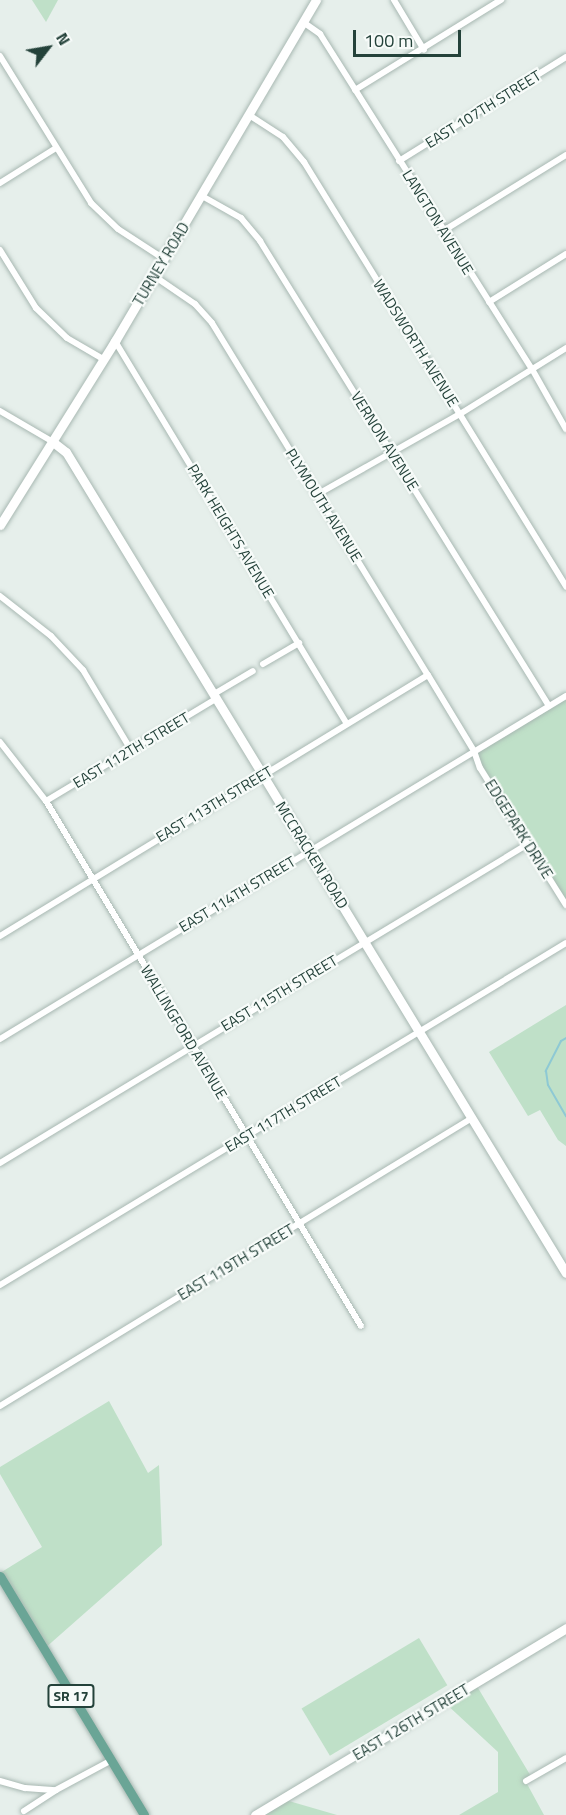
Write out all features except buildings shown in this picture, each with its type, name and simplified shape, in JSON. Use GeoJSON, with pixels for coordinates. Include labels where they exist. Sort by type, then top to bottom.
{"type":"FeatureCollection","features":[{"type":"Feature","properties":{"kind":"main road","name":"SR 17"},"geometry":{"type":"LineString","coordinates":[[0,1576],[144,1815]]}},
{"type":"Feature","properties":{"kind":"street","name":"TURNEY ROAD"},"geometry":{"type":"LineString","coordinates":[[0,525],[202,196],[315,0]]}},
{"type":"Feature","properties":{"kind":"street"},"geometry":{"type":"LineString","coordinates":[[394,0],[424,50]]}},
{"type":"Feature","properties":{"kind":"street"},"geometry":{"type":"LineString","coordinates":[[356,90],[424,50],[492,2],[501,0]]}},
{"type":"Feature","properties":{"kind":"street","name":"LANGTON AVENUE"},"geometry":{"type":"LineString","coordinates":[[303,22],[320,34],[532,369],[566,429]]}},
{"type":"Feature","properties":{"kind":"street"},"geometry":{"type":"LineString","coordinates":[[0,56],[86,197],[105,218],[164,259]]}},
{"type":"Feature","properties":{"kind":"street","name":"EAST 107TH STREET"},"geometry":{"type":"LineString","coordinates":[[399,161],[566,57]]}},
{"type":"Feature","properties":{"kind":"street","name":"WADSWORTH AVENUE"},"geometry":{"type":"LineString","coordinates":[[249,115],[283,136],[304,162],[566,587]]}},
{"type":"Feature","properties":{"kind":"street"},"geometry":{"type":"LineString","coordinates":[[0,183],[56,148]]}},
{"type":"Feature","properties":{"kind":"street"},"geometry":{"type":"LineString","coordinates":[[443,231],[566,155]]}},
{"type":"Feature","properties":{"kind":"street","name":"VERNON AVENUE"},"geometry":{"type":"LineString","coordinates":[[202,196],[241,218],[260,241],[549,706]]}},
{"type":"Feature","properties":{"kind":"street"},"geometry":{"type":"LineString","coordinates":[[0,250],[36,308],[68,338],[103,359]]}},
{"type":"Feature","properties":{"kind":"street"},"geometry":{"type":"LineString","coordinates":[[489,302],[566,254]]}},
{"type":"Feature","properties":{"kind":"street","name":"PLYMOUTH AVENUE"},"geometry":{"type":"LineString","coordinates":[[154,276],[195,304],[212,323],[474,751]]}},
{"type":"Feature","properties":{"kind":"street","name":"PARK HEIGHTS AVENUE"},"geometry":{"type":"LineString","coordinates":[[115,341],[346,722]]}},
{"type":"Feature","properties":{"kind":"street"},"geometry":{"type":"LineString","coordinates":[[318,494],[460,414],[566,348]]}},
{"type":"Feature","properties":{"kind":"street"},"geometry":{"type":"LineString","coordinates":[[0,411],[53,442]]}},
{"type":"Feature","properties":{"kind":"street","name":"MCCRACKEN ROAD"},"geometry":{"type":"LineString","coordinates":[[53,442],[66,452],[566,1273]]}},
{"type":"Feature","properties":{"kind":"street"},"geometry":{"type":"LineString","coordinates":[[0,596],[51,636],[83,670],[131,750]]}},
{"type":"Feature","properties":{"kind":"street"},"geometry":{"type":"LineString","coordinates":[[263,664],[299,643]]}},
{"type":"Feature","properties":{"kind":"street","name":"EAST 112TH STREET"},"geometry":{"type":"LineString","coordinates":[[46,801],[131,750],[253,671]]}},
{"type":"Feature","properties":{"kind":"street","name":"EAST 113TH STREET"},"geometry":{"type":"LineString","coordinates":[[0,936],[346,722],[428,675]]}},
{"type":"Feature","properties":{"kind":"street","name":"EAST 114TH STREET"},"geometry":{"type":"LineString","coordinates":[[0,1039],[566,696]]}},
{"type":"Feature","properties":{"kind":"street","name":"WALLINGFORD AVENUE"},"geometry":{"type":"LineString","coordinates":[[0,742],[46,801],[361,1326]]}},
{"type":"Feature","properties":{"kind":"street","name":"EDGEPARK DRIVE"},"geometry":{"type":"LineString","coordinates":[[474,751],[480,768],[566,905]]}},
{"type":"Feature","properties":{"kind":"street","name":"EAST 115TH STREET"},"geometry":{"type":"LineString","coordinates":[[0,1163],[528,844]]}},
{"type":"Feature","properties":{"kind":"street","name":"EAST 117TH STREET"},"geometry":{"type":"LineString","coordinates":[[0,1286],[566,943]]}},
{"type":"Feature","properties":{"kind":"street","name":"EAST 119TH STREET"},"geometry":{"type":"LineString","coordinates":[[0,1406],[472,1118]]}},
{"type":"Feature","properties":{"kind":"street","name":"EAST 126TH STREET"},"geometry":{"type":"LineString","coordinates":[[255,1815],[566,1628]]}},
{"type":"Feature","properties":{"kind":"street"},"geometry":{"type":"LineString","coordinates":[[526,1781],[566,1758]]}},
{"type":"Feature","properties":{"kind":"street"},"geometry":{"type":"LineString","coordinates":[[24,1811],[56,1790],[110,1761]]}},
{"type":"Feature","properties":{"kind":"street"},"geometry":{"type":"LineString","coordinates":[[0,1781],[26,1788],[56,1790]]}},
{"type":"Feature","properties":{"kind":"green space"},"geometry":{"type":"Polygon","coordinates":[[[32,0],[58,0],[46,22],[32,0]]]}},
{"type":"Feature","properties":{"kind":"green space"},"geometry":{"type":"Polygon","coordinates":[[[566,696],[566,906],[480,768],[474,751],[566,696]]]}},
{"type":"Feature","properties":{"kind":"green space"},"geometry":{"type":"Polygon","coordinates":[[[566,1005],[566,1146],[558,1140],[540,1110],[528,1116],[489,1052],[566,1005]]]}},
{"type":"Feature","properties":{"kind":"green space"},"geometry":{"type":"Polygon","coordinates":[[[109,1401],[148,1473],[159,1465],[162,1545],[44,1649],[0,1573],[42,1547],[0,1474],[0,1467],[109,1401]]]}},
{"type":"Feature","properties":{"kind":"green space"},"geometry":{"type":"Polygon","coordinates":[[[419,1638],[447,1685],[330,1756],[302,1709],[419,1638]]]}},
{"type":"Feature","properties":{"kind":"green space"},"geometry":{"type":"Polygon","coordinates":[[[475,1683],[532,1778],[526,1782],[544,1815],[459,1815],[498,1792],[498,1752],[444,1702],[475,1683]]]}},
{"type":"Feature","properties":{"kind":"green space"},"geometry":{"type":"Polygon","coordinates":[[[282,1799],[337,1815],[255,1815],[282,1799]]]}},
{"type":"Feature","properties":{"kind":"waterway"},"geometry":{"type":"LineString","coordinates":[[566,1038],[561,1041],[546,1071],[548,1085],[566,1116]]}}]}
